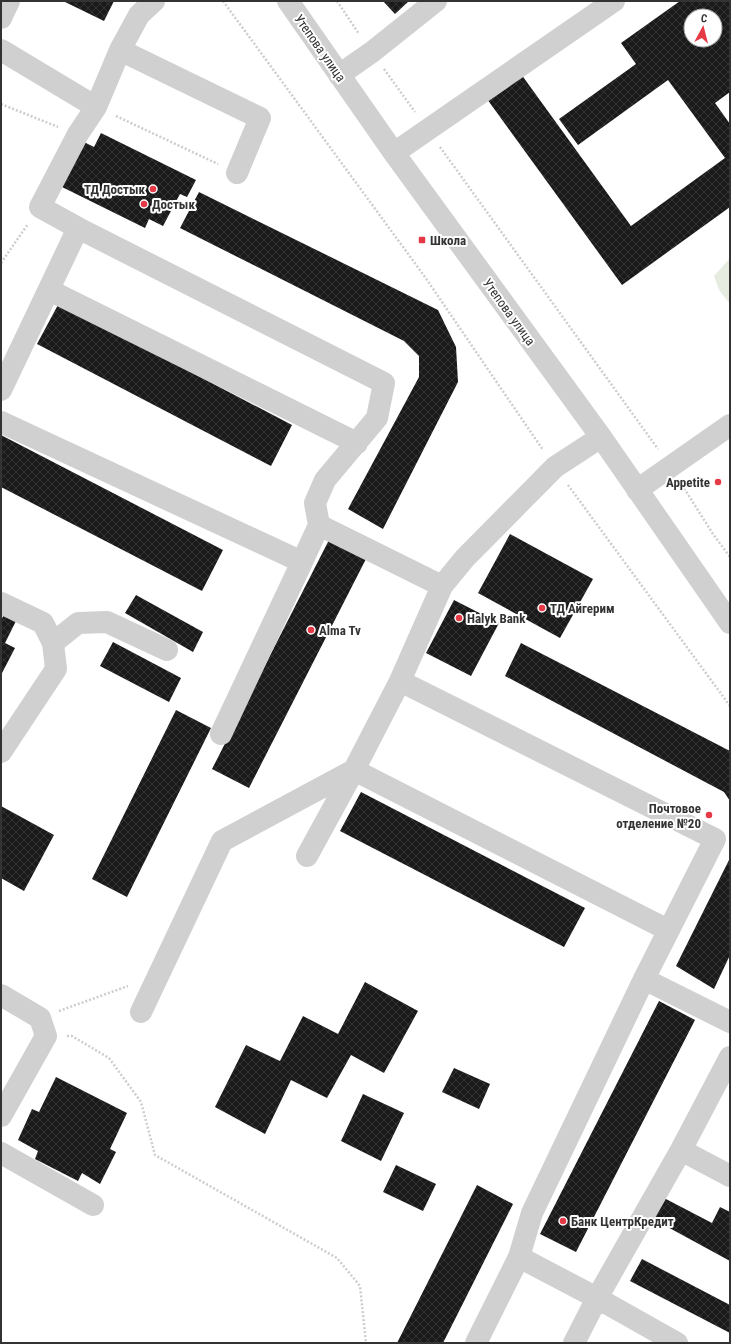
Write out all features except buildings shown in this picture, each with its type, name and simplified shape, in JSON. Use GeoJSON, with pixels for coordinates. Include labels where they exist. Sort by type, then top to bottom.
{"type":"FeatureCollection","features":[{"type":"Feature","properties":{"kind":"street"},"geometry":{"type":"LineString","coordinates":[[1,18],[9,1]]}},
{"type":"Feature","properties":{"kind":"street"},"geometry":{"type":"LineString","coordinates":[[154,1],[139,14],[120,50],[96,107],[78,134],[40,207],[78,228],[384,383],[377,418],[325,480],[315,503],[319,526],[221,734]]}},
{"type":"Feature","properties":{"kind":"street","name":"Утепова улица"},"geometry":{"type":"LineString","coordinates":[[288,1],[394,153],[601,437],[730,623]]}},
{"type":"Feature","properties":{"kind":"street"},"geometry":{"type":"LineString","coordinates":[[339,75],[372,52],[436,1]]}},
{"type":"Feature","properties":{"kind":"street"},"geometry":{"type":"LineString","coordinates":[[394,153],[614,1]]}},
{"type":"Feature","properties":{"kind":"street"},"geometry":{"type":"LineString","coordinates":[[120,50],[260,118],[237,172]]}},
{"type":"Feature","properties":{"kind":"street"},"geometry":{"type":"LineString","coordinates":[[2,54],[96,107]]}},
{"type":"Feature","properties":{"kind":"street"},"geometry":{"type":"LineString","coordinates":[[1,390],[78,228]]}},
{"type":"Feature","properties":{"kind":"street"},"geometry":{"type":"LineString","coordinates":[[49,290],[357,443]]}},
{"type":"Feature","properties":{"kind":"street"},"geometry":{"type":"LineString","coordinates":[[1,422],[302,562]]}},
{"type":"Feature","properties":{"kind":"street"},"geometry":{"type":"LineString","coordinates":[[637,490],[730,425]]}},
{"type":"Feature","properties":{"kind":"street"},"geometry":{"type":"LineString","coordinates":[[307,856],[400,681],[442,586],[464,558],[555,467],[601,437]]}},
{"type":"Feature","properties":{"kind":"street"},"geometry":{"type":"LineString","coordinates":[[319,526],[442,586]]}},
{"type":"Feature","properties":{"kind":"street"},"geometry":{"type":"LineString","coordinates":[[1,603],[43,623],[53,643],[56,669],[1,752]]}},
{"type":"Feature","properties":{"kind":"street"},"geometry":{"type":"LineString","coordinates":[[53,643],[78,623],[107,622],[167,650]]}},
{"type":"Feature","properties":{"kind":"street"},"geometry":{"type":"LineString","coordinates":[[400,681],[715,839],[644,979],[532,1213],[519,1257],[476,1343]]}},
{"type":"Feature","properties":{"kind":"street"},"geometry":{"type":"LineString","coordinates":[[354,770],[668,930]]}},
{"type":"Feature","properties":{"kind":"street"},"geometry":{"type":"LineString","coordinates":[[141,1012],[222,842],[354,770]]}},
{"type":"Feature","properties":{"kind":"street"},"geometry":{"type":"LineString","coordinates":[[644,979],[730,1022]]}},
{"type":"Feature","properties":{"kind":"street"},"geometry":{"type":"LineString","coordinates":[[1,995],[43,1027],[1,1116]]}},
{"type":"Feature","properties":{"kind":"street"},"geometry":{"type":"LineString","coordinates":[[574,1343],[597,1298],[681,1150],[730,1057]]}},
{"type":"Feature","properties":{"kind":"street"},"geometry":{"type":"LineString","coordinates":[[681,1150],[730,1176]]}},
{"type":"Feature","properties":{"kind":"street"},"geometry":{"type":"LineString","coordinates":[[1,1152],[93,1205]]}},
{"type":"Feature","properties":{"kind":"street"},"geometry":{"type":"LineString","coordinates":[[519,1257],[597,1298],[677,1343]]}},
{"type":"Feature","properties":{"kind":"path"},"geometry":{"type":"LineString","coordinates":[[223,1],[425,277],[555,467],[730,706]]}},
{"type":"Feature","properties":{"kind":"path"},"geometry":{"type":"LineString","coordinates":[[337,1],[372,52],[670,466],[713,534],[730,557]]}},
{"type":"Feature","properties":{"kind":"path"},"geometry":{"type":"LineString","coordinates":[[1,104],[78,134]]}},
{"type":"Feature","properties":{"kind":"path"},"geometry":{"type":"LineString","coordinates":[[96,107],[237,172]]}},
{"type":"Feature","properties":{"kind":"path"},"geometry":{"type":"LineString","coordinates":[[1,263],[40,207]]}},
{"type":"Feature","properties":{"kind":"path"},"geometry":{"type":"LineString","coordinates":[[43,1027],[158,976]]}},
{"type":"Feature","properties":{"kind":"path"},"geometry":{"type":"LineString","coordinates":[[43,1027],[72,1036],[109,1058],[141,1102],[155,1155],[337,1258],[360,1286],[366,1343]]}},
{"type":"Feature","properties":{"kind":"shaded area"},"geometry":{"type":"Polygon","coordinates":[[[730,258],[730,304],[719,290],[714,276],[730,258]]]}},
{"type":"Feature","properties":{"kind":"place","name":"ТД Достык"},"geometry":{"type":"Point","coordinates":[153,189]}},
{"type":"Feature","properties":{"kind":"place","name":"Достык"},"geometry":{"type":"Point","coordinates":[144,204]}},
{"type":"Feature","properties":{"kind":"place","name":"Школа"},"geometry":{"type":"Point","coordinates":[422,240]}},
{"type":"Feature","properties":{"kind":"place","name":"Appetite"},"geometry":{"type":"Point","coordinates":[718,482]}},
{"type":"Feature","properties":{"kind":"place","name":"ТД Айгерим"},"geometry":{"type":"Point","coordinates":[542,608]}},
{"type":"Feature","properties":{"kind":"place","name":"Halyk Bank"},"geometry":{"type":"Point","coordinates":[459,618]}},
{"type":"Feature","properties":{"kind":"place","name":"Alma Tv"},"geometry":{"type":"Point","coordinates":[311,630]}},
{"type":"Feature","properties":{"kind":"place","name":"Почтовое отделение №20"},"geometry":{"type":"Point","coordinates":[709,815]}},
{"type":"Feature","properties":{"kind":"place","name":"Банк ЦентрКредит"},"geometry":{"type":"Point","coordinates":[563,1221]}}]}
